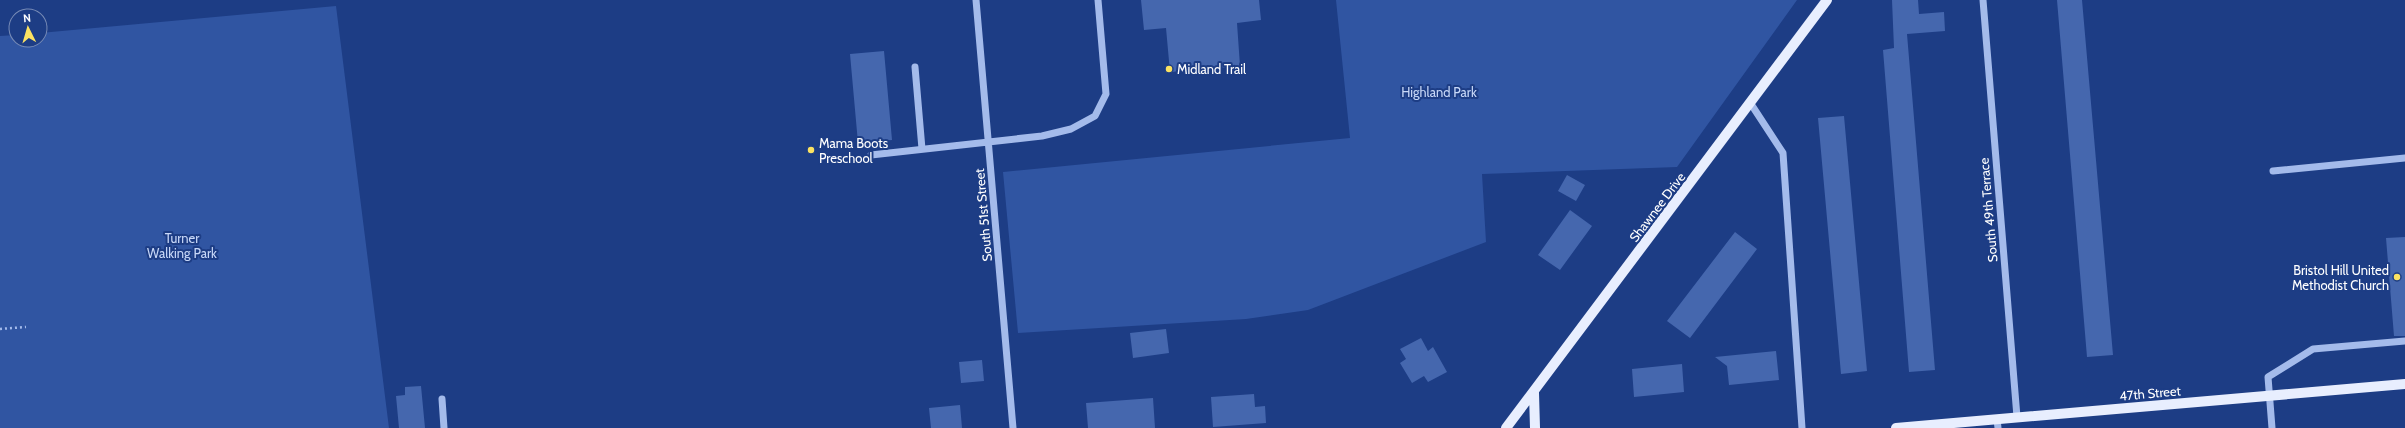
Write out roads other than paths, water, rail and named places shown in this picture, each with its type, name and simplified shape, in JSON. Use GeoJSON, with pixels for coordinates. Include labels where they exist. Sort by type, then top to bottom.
{"type":"FeatureCollection","features":[{"type":"Feature","properties":{"kind":"main road","name":"Shawnee Drive"},"geometry":{"type":"LineString","coordinates":[[1506,428],[1534,393],[1751,104],[1827,0]]}},
{"type":"Feature","properties":{"kind":"main road","name":"47th Street"},"geometry":{"type":"LineString","coordinates":[[1896,428],[1997,424],[2017,417],[2270,397],[2405,384]]}},
{"type":"Feature","properties":{"kind":"main road"},"geometry":{"type":"LineString","coordinates":[[1534,393],[1535,428]]}},
{"type":"Feature","properties":{"kind":"street","name":"South 51st Street"},"geometry":{"type":"LineString","coordinates":[[976,0],[1013,428]]}},
{"type":"Feature","properties":{"kind":"street"},"geometry":{"type":"LineString","coordinates":[[871,155],[1042,136],[1071,130],[1094,116],[1106,94],[1098,0]]}},
{"type":"Feature","properties":{"kind":"street","name":"South 49th Terrace"},"geometry":{"type":"LineString","coordinates":[[1983,0],[2017,417]]}},
{"type":"Feature","properties":{"kind":"street"},"geometry":{"type":"LineString","coordinates":[[915,67],[922,149]]}},
{"type":"Feature","properties":{"kind":"street"},"geometry":{"type":"LineString","coordinates":[[1751,104],[1783,153],[1802,428]]}},
{"type":"Feature","properties":{"kind":"street"},"geometry":{"type":"LineString","coordinates":[[2273,171],[2405,158]]}},
{"type":"Feature","properties":{"kind":"street"},"geometry":{"type":"LineString","coordinates":[[2272,428],[2268,377],[2312,349],[2405,341]]}},
{"type":"Feature","properties":{"kind":"street"},"geometry":{"type":"LineString","coordinates":[[442,399],[444,428]]}},
{"type":"Feature","properties":{"kind":"place","name":"Midland Trail"},"geometry":{"type":"Point","coordinates":[1169,69]}},
{"type":"Feature","properties":{"kind":"place","name":"Mama Boots Preschool"},"geometry":{"type":"Point","coordinates":[811,150]}},
{"type":"Feature","properties":{"kind":"place","name":"Bristol Hill United Methodist Church"},"geometry":{"type":"Point","coordinates":[2397,277]}},
{"type":"Feature","properties":{"kind":"park label","name":"Highland Park"},"geometry":{"type":"Point","coordinates":[1439,92]}},
{"type":"Feature","properties":{"kind":"park label","name":"Turner Walking Park"},"geometry":{"type":"Point","coordinates":[182,246]}}]}
